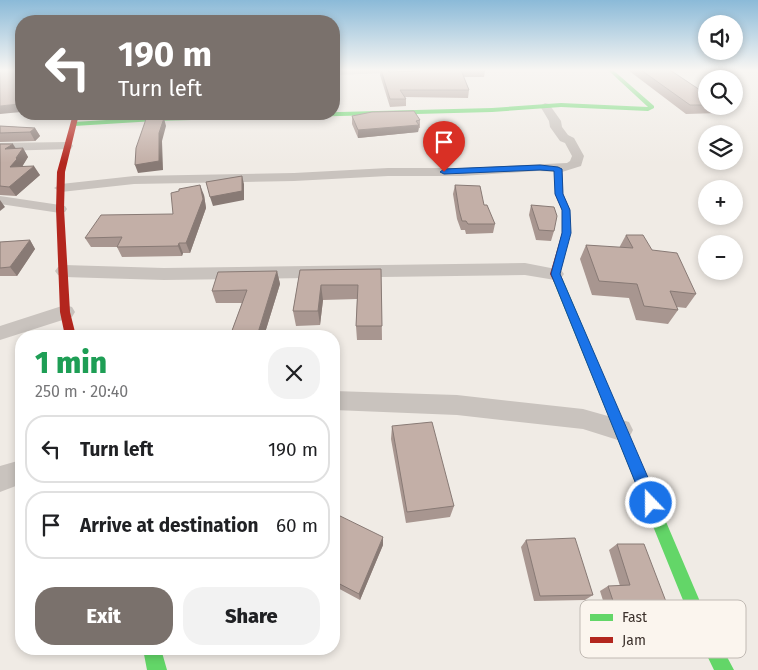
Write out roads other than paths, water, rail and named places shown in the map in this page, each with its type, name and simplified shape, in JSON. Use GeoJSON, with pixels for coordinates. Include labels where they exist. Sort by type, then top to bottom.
{"type":"FeatureCollection","features":[{"type":"Feature","properties":{"kind":"street"},"geometry":{"type":"LineString","coordinates":[[340,114],[492,110],[588,105],[648,109],[652,107],[645,101]]}},
{"type":"Feature","properties":{"kind":"street"},"geometry":{"type":"LineString","coordinates":[[61,188],[134,180],[294,177],[388,172],[462,172],[540,167],[558,169],[576,163],[578,156],[570,141],[564,138],[556,127],[545,106]]}},
{"type":"Feature","properties":{"kind":"street"},"geometry":{"type":"LineString","coordinates":[[69,330],[65,312],[60,209],[61,172],[75,120]]}},
{"type":"Feature","properties":{"kind":"street"},"geometry":{"type":"LineString","coordinates":[[0,147],[67,146]]}},
{"type":"Feature","properties":{"kind":"street"},"geometry":{"type":"LineString","coordinates":[[558,169],[559,194],[566,210],[566,233],[556,274],[691,600]]}},
{"type":"Feature","properties":{"kind":"street"},"geometry":{"type":"LineString","coordinates":[[0,200],[60,209]]}},
{"type":"Feature","properties":{"kind":"street"},"geometry":{"type":"LineString","coordinates":[[64,271],[164,274],[525,269],[556,274]]}},
{"type":"Feature","properties":{"kind":"street"},"geometry":{"type":"LineString","coordinates":[[0,333],[65,312]]}},
{"type":"Feature","properties":{"kind":"street"},"geometry":{"type":"LineString","coordinates":[[340,400],[457,406],[574,418],[621,430]]}},
{"type":"Feature","properties":{"kind":"street"},"geometry":{"type":"LineString","coordinates":[[0,479],[15,474]]}},
{"type":"Feature","properties":{"kind":"street"},"geometry":{"type":"LineString","coordinates":[[153,655],[157,670]]}},
{"type":"Feature","properties":{"kind":"street"},"geometry":{"type":"LineString","coordinates":[[718,658],[724,670]]}}]}
